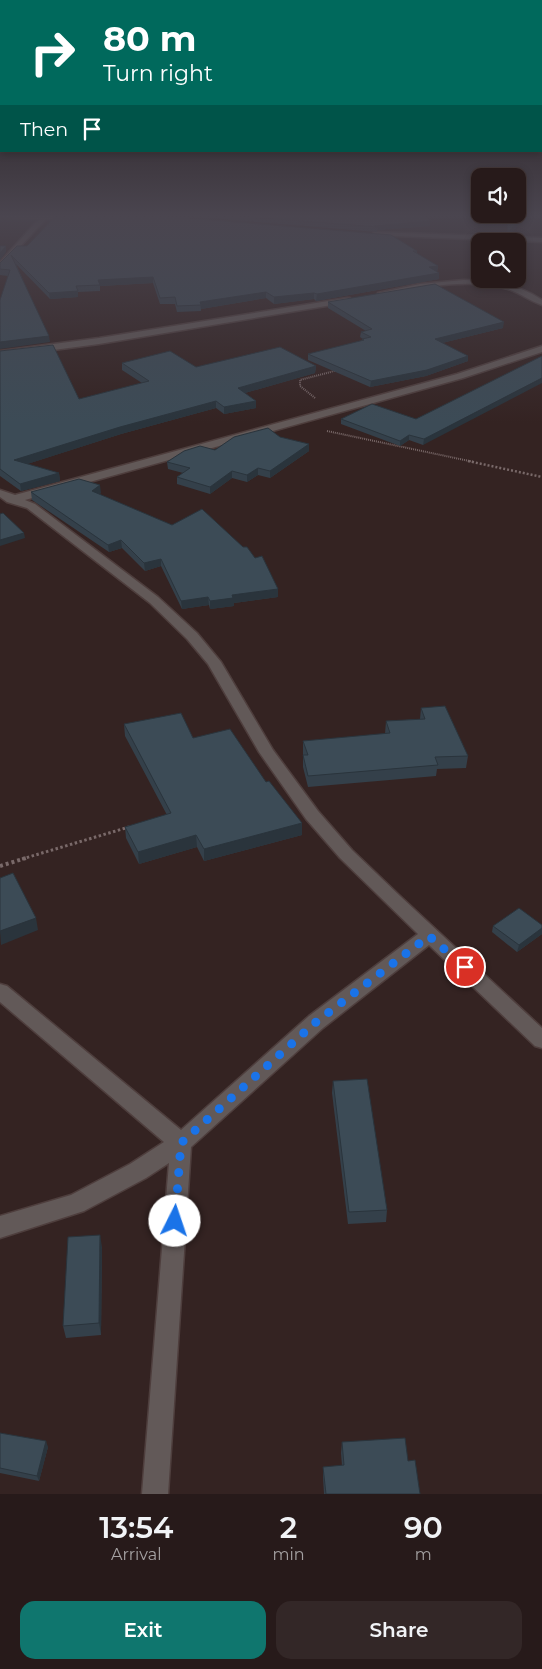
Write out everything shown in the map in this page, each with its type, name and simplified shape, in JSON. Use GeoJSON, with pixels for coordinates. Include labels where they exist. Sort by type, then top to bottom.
{"type":"FeatureCollection","features":[{"type":"Feature","properties":{"kind":"street"},"geometry":{"type":"LineString","coordinates":[[376,294],[433,284]]}},
{"type":"Feature","properties":{"kind":"street"},"geometry":{"type":"LineString","coordinates":[[472,284],[514,290],[534,298],[542,304]]}},
{"type":"Feature","properties":{"kind":"street"},"geometry":{"type":"LineString","coordinates":[[0,354],[100,341],[358,298]]}},
{"type":"Feature","properties":{"kind":"street"},"geometry":{"type":"LineString","coordinates":[[5,498],[460,376],[542,349]]}},
{"type":"Feature","properties":{"kind":"street"},"geometry":{"type":"LineString","coordinates":[[5,498],[41,514],[154,600],[192,636],[214,662],[267,752],[312,815],[346,854],[429,936],[542,1040]]}},
{"type":"Feature","properties":{"kind":"street"},"geometry":{"type":"LineString","coordinates":[[0,1227],[76,1204],[138,1171],[181,1143],[316,1022],[429,936]]}},
{"type":"Feature","properties":{"kind":"street"},"geometry":{"type":"LineString","coordinates":[[0,991],[181,1143]]}},
{"type":"Feature","properties":{"kind":"street"},"geometry":{"type":"LineString","coordinates":[[154,1494],[181,1143]]}},
{"type":"Feature","properties":{"kind":"path"},"geometry":{"type":"LineString","coordinates":[[329,410],[300,386],[300,380],[341,370]]}},
{"type":"Feature","properties":{"kind":"path"},"geometry":{"type":"LineString","coordinates":[[324,431],[542,477]]}},
{"type":"Feature","properties":{"kind":"path"},"geometry":{"type":"LineString","coordinates":[[0,866],[139,824]]}},
{"type":"Feature","properties":{"kind":"building"},"geometry":{"type":"Polygon","coordinates":[[[5,284],[24,284],[49,336],[0,342],[0,300],[5,284]]]}},
{"type":"Feature","properties":{"kind":"building"},"geometry":{"type":"Polygon","coordinates":[[[40,284],[100,285],[76,286],[78,291],[49,293],[40,284]]]}},
{"type":"Feature","properties":{"kind":"building"},"geometry":{"type":"Polygon","coordinates":[[[155,284],[377,284],[317,294],[274,297],[266,292],[200,302],[201,305],[177,306],[175,297],[160,298],[155,284]]]}},
{"type":"Feature","properties":{"kind":"building"},"geometry":{"type":"Polygon","coordinates":[[[435,284],[504,322],[435,339],[468,356],[427,370],[371,381],[308,354],[371,337],[361,332],[372,329],[328,302],[435,284]]]}},
{"type":"Feature","properties":{"kind":"building"},"geometry":{"type":"Polygon","coordinates":[[[53,345],[79,399],[149,381],[122,363],[170,351],[196,367],[280,347],[316,366],[238,388],[256,401],[224,407],[216,401],[120,427],[14,460],[59,473],[20,484],[0,469],[0,351],[53,345]]]}},
{"type":"Feature","properties":{"kind":"building"},"geometry":{"type":"Polygon","coordinates":[[[542,356],[542,378],[424,439],[409,435],[400,441],[341,419],[372,404],[416,419],[542,356]]]}},
{"type":"Feature","properties":{"kind":"building"},"geometry":{"type":"Polygon","coordinates":[[[268,428],[280,437],[309,444],[270,471],[258,468],[247,475],[232,471],[210,487],[177,477],[190,468],[167,462],[184,451],[200,446],[215,450],[234,437],[268,428]]]}},
{"type":"Feature","properties":{"kind":"building"},"geometry":{"type":"Polygon","coordinates":[[[79,479],[100,485],[92,491],[172,525],[202,509],[243,547],[247,547],[255,558],[262,556],[278,589],[232,595],[233,598],[210,601],[208,597],[181,601],[161,559],[144,563],[121,540],[108,545],[31,492],[79,479]]]}},
{"type":"Feature","properties":{"kind":"building"},"geometry":{"type":"Polygon","coordinates":[[[3,513],[24,533],[0,540],[0,514],[3,513]]]}},
{"type":"Feature","properties":{"kind":"building"},"geometry":{"type":"Polygon","coordinates":[[[445,706],[468,756],[435,757],[438,765],[308,776],[303,755],[308,755],[303,741],[390,733],[386,721],[425,719],[421,708],[445,706]]]}},
{"type":"Feature","properties":{"kind":"building"},"geometry":{"type":"Polygon","coordinates":[[[181,713],[193,738],[230,729],[266,782],[269,781],[302,823],[204,849],[196,835],[138,852],[125,827],[171,813],[124,724],[181,713]]]}},
{"type":"Feature","properties":{"kind":"building"},"geometry":{"type":"Polygon","coordinates":[[[13,873],[36,918],[0,931],[0,878],[13,873]]]}},
{"type":"Feature","properties":{"kind":"building"},"geometry":{"type":"Polygon","coordinates":[[[519,908],[542,925],[542,928],[519,945],[493,926],[519,908]]]}},
{"type":"Feature","properties":{"kind":"building"},"geometry":{"type":"Polygon","coordinates":[[[367,1079],[387,1210],[349,1212],[333,1081],[367,1079]]]}},
{"type":"Feature","properties":{"kind":"building"},"geometry":{"type":"Polygon","coordinates":[[[100,1235],[99,1323],[63,1326],[68,1237],[100,1235]]]}},
{"type":"Feature","properties":{"kind":"building"},"geometry":{"type":"Polygon","coordinates":[[[0,1433],[46,1441],[37,1476],[0,1468],[0,1433]]]}},
{"type":"Feature","properties":{"kind":"building"},"geometry":{"type":"Polygon","coordinates":[[[405,1438],[408,1461],[415,1460],[420,1494],[326,1494],[323,1467],[344,1465],[342,1442],[405,1438]]]}},
{"type":"Feature","properties":{"kind":"route"},"geometry":{"type":"LineString","coordinates":[[175,1221],[181,1143],[245,1083],[316,1022],[429,936],[465,967]]}}]}
